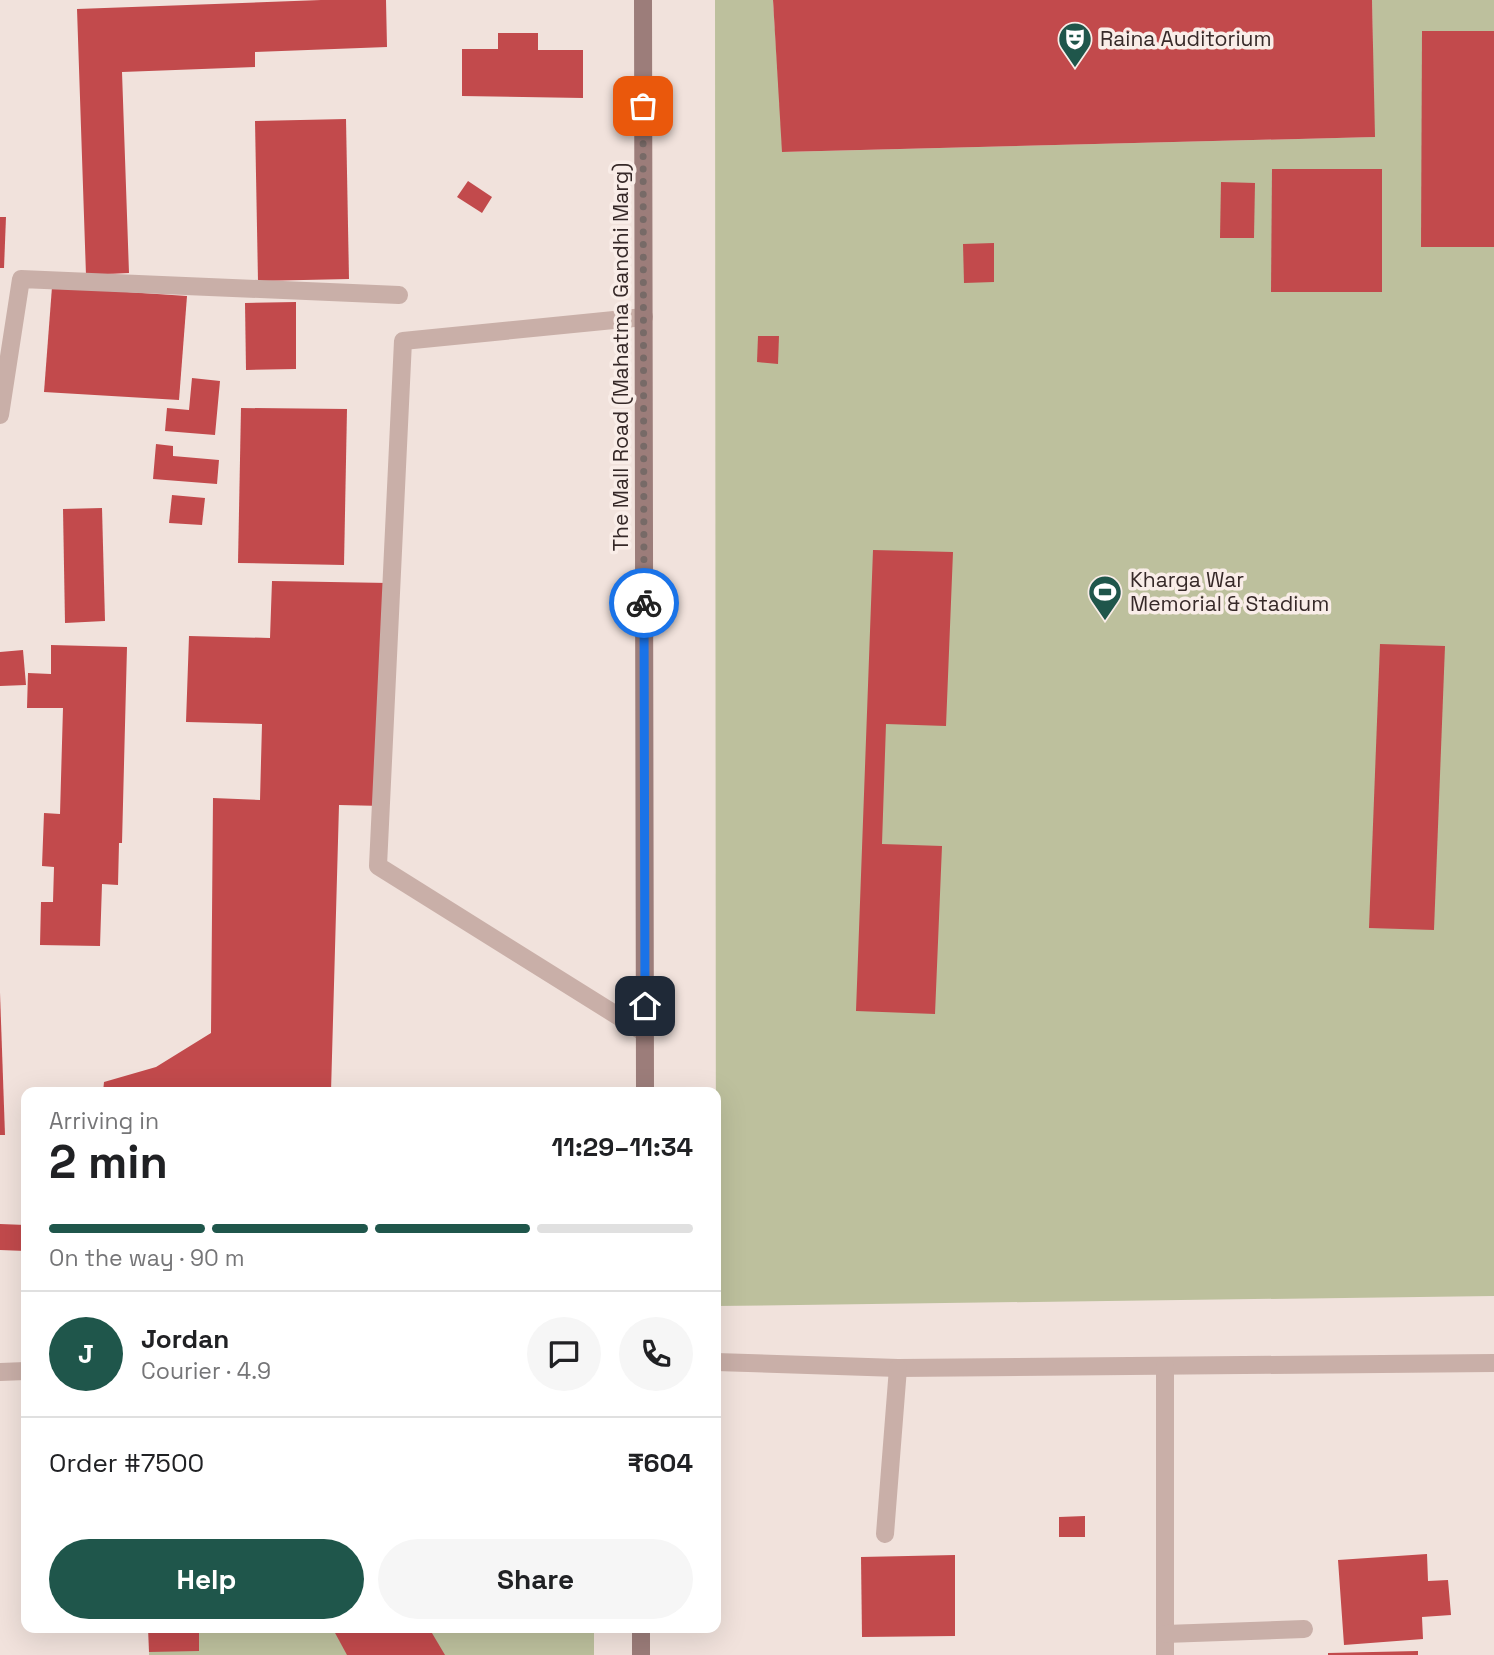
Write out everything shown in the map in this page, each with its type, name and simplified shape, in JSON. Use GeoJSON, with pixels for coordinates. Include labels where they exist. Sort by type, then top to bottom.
{"type":"FeatureCollection","features":[{"type":"Feature","properties":{"kind":"street","name":"The Mall Road (Mahatma Gandhi Marg)"},"geometry":{"type":"LineString","coordinates":[[643,0],[645,1087]]}},
{"type":"Feature","properties":{"kind":"street"},"geometry":{"type":"LineString","coordinates":[[0,415],[21,279],[399,295]]}},
{"type":"Feature","properties":{"kind":"street"},"geometry":{"type":"LineString","coordinates":[[644,317],[403,341],[378,866],[645,1033]]}},
{"type":"Feature","properties":{"kind":"street"},"geometry":{"type":"LineString","coordinates":[[721,1362],[898,1368],[1494,1363]]}},
{"type":"Feature","properties":{"kind":"street"},"geometry":{"type":"LineString","coordinates":[[1165,1366],[1165,1655]]}},
{"type":"Feature","properties":{"kind":"street"},"geometry":{"type":"LineString","coordinates":[[885,1534],[898,1368]]}},
{"type":"Feature","properties":{"kind":"street"},"geometry":{"type":"LineString","coordinates":[[0,1372],[21,1371]]}},
{"type":"Feature","properties":{"kind":"street"},"geometry":{"type":"LineString","coordinates":[[1165,1634],[1304,1629]]}},
{"type":"Feature","properties":{"kind":"street"},"geometry":{"type":"LineString","coordinates":[[641,1633],[641,1655]]}},
{"type":"Feature","properties":{"kind":"green space","name":"Kharga War Memorial & Stadium"},"geometry":{"type":"Polygon","coordinates":[[[715,0],[773,0],[783,152],[1374,137],[1372,0],[1494,0],[1494,1296],[721,1306],[721,1087],[716,1087],[715,0]]]}},
{"type":"Feature","properties":{"kind":"green space"},"geometry":{"type":"Polygon","coordinates":[[[151,1633],[594,1633],[594,1655],[149,1655],[151,1633]]]}},
{"type":"Feature","properties":{"kind":"building"},"geometry":{"type":"Polygon","coordinates":[[[386,0],[387,47],[255,52],[255,67],[122,72],[129,273],[86,275],[77,9],[386,0]]]}},
{"type":"Feature","properties":{"kind":"building","name":"Raina Auditorium"},"geometry":{"type":"Polygon","coordinates":[[[773,0],[1372,0],[1375,137],[782,152],[773,0]]]}},
{"type":"Feature","properties":{"kind":"building"},"geometry":{"type":"Polygon","coordinates":[[[1422,31],[1494,31],[1494,247],[1421,247],[1422,31]]]}},
{"type":"Feature","properties":{"kind":"building"},"geometry":{"type":"Polygon","coordinates":[[[498,33],[538,33],[538,50],[583,50],[583,98],[462,96],[462,49],[498,49],[498,33]]]}},
{"type":"Feature","properties":{"kind":"building"},"geometry":{"type":"Polygon","coordinates":[[[346,119],[349,279],[258,281],[255,121],[346,119]]]}},
{"type":"Feature","properties":{"kind":"building"},"geometry":{"type":"Polygon","coordinates":[[[1272,169],[1382,169],[1382,292],[1271,292],[1272,169]]]}},
{"type":"Feature","properties":{"kind":"building"},"geometry":{"type":"Polygon","coordinates":[[[468,181],[492,197],[482,213],[457,197],[468,181]]]}},
{"type":"Feature","properties":{"kind":"building"},"geometry":{"type":"Polygon","coordinates":[[[1221,182],[1255,183],[1254,238],[1220,238],[1221,182]]]}},
{"type":"Feature","properties":{"kind":"building"},"geometry":{"type":"Polygon","coordinates":[[[0,217],[6,217],[4,268],[0,268],[0,217]]]}},
{"type":"Feature","properties":{"kind":"building"},"geometry":{"type":"Polygon","coordinates":[[[994,243],[994,282],[964,283],[963,244],[994,243]]]}},
{"type":"Feature","properties":{"kind":"building"},"geometry":{"type":"Polygon","coordinates":[[[52,287],[187,296],[179,400],[44,392],[52,287]]]}},
{"type":"Feature","properties":{"kind":"building"},"geometry":{"type":"Polygon","coordinates":[[[296,302],[296,369],[246,370],[245,303],[296,302]]]}},
{"type":"Feature","properties":{"kind":"building"},"geometry":{"type":"Polygon","coordinates":[[[758,336],[779,336],[778,364],[757,362],[758,336]]]}},
{"type":"Feature","properties":{"kind":"building"},"geometry":{"type":"Polygon","coordinates":[[[192,378],[220,381],[215,435],[165,431],[167,408],[189,410],[192,378]]]}},
{"type":"Feature","properties":{"kind":"building"},"geometry":{"type":"Polygon","coordinates":[[[241,408],[347,409],[344,565],[238,563],[241,408]]]}},
{"type":"Feature","properties":{"kind":"building"},"geometry":{"type":"Polygon","coordinates":[[[156,444],[173,446],[173,456],[219,460],[217,484],[153,479],[156,444]]]}},
{"type":"Feature","properties":{"kind":"building"},"geometry":{"type":"Polygon","coordinates":[[[172,495],[205,498],[202,525],[169,523],[172,495]]]}},
{"type":"Feature","properties":{"kind":"building"},"geometry":{"type":"Polygon","coordinates":[[[102,508],[105,621],[65,623],[63,509],[102,508]]]}},
{"type":"Feature","properties":{"kind":"building"},"geometry":{"type":"Polygon","coordinates":[[[873,550],[953,552],[946,726],[886,724],[882,844],[942,846],[935,1014],[856,1011],[873,550]]]}},
{"type":"Feature","properties":{"kind":"building"},"geometry":{"type":"Polygon","coordinates":[[[272,581],[389,583],[383,806],[339,805],[331,1087],[104,1087],[104,1082],[156,1067],[211,1033],[213,798],[260,800],[262,724],[186,722],[189,636],[270,638],[272,581]]]}},
{"type":"Feature","properties":{"kind":"building"},"geometry":{"type":"Polygon","coordinates":[[[1380,644],[1445,646],[1434,930],[1369,928],[1380,644]]]}},
{"type":"Feature","properties":{"kind":"building"},"geometry":{"type":"Polygon","coordinates":[[[51,645],[127,647],[122,843],[119,843],[118,885],[102,884],[100,946],[40,945],[41,902],[53,902],[54,867],[42,866],[44,813],[60,814],[63,708],[27,708],[28,673],[51,674],[51,645]]]}},
{"type":"Feature","properties":{"kind":"building"},"geometry":{"type":"Polygon","coordinates":[[[23,650],[26,685],[0,686],[0,652],[23,650]]]}},
{"type":"Feature","properties":{"kind":"building"},"geometry":{"type":"Polygon","coordinates":[[[0,993],[5,1135],[0,1135],[0,993]]]}},
{"type":"Feature","properties":{"kind":"building"},"geometry":{"type":"Polygon","coordinates":[[[0,1224],[21,1225],[21,1251],[0,1250],[0,1224]]]}},
{"type":"Feature","properties":{"kind":"building"},"geometry":{"type":"Polygon","coordinates":[[[1085,1516],[1085,1537],[1059,1537],[1059,1517],[1085,1516]]]}},
{"type":"Feature","properties":{"kind":"building"},"geometry":{"type":"Polygon","coordinates":[[[1427,1554],[1428,1581],[1448,1580],[1451,1615],[1422,1617],[1423,1639],[1344,1645],[1338,1560],[1427,1554]]]}},
{"type":"Feature","properties":{"kind":"building"},"geometry":{"type":"Polygon","coordinates":[[[955,1555],[955,1636],[862,1637],[861,1557],[955,1555]]]}},
{"type":"Feature","properties":{"kind":"building"},"geometry":{"type":"Polygon","coordinates":[[[148,1633],[199,1633],[199,1651],[149,1652],[148,1633]]]}},
{"type":"Feature","properties":{"kind":"building"},"geometry":{"type":"Polygon","coordinates":[[[335,1633],[432,1633],[445,1655],[347,1655],[335,1633]]]}},
{"type":"Feature","properties":{"kind":"building"},"geometry":{"type":"Polygon","coordinates":[[[1418,1651],[1418,1655],[1328,1655],[1328,1653],[1418,1651]]]}},
{"type":"Feature","properties":{"kind":"way so far"},"geometry":{"type":"LineString","coordinates":[[643,106],[644,603]]}},
{"type":"Feature","properties":{"kind":"place","name":"Raina Auditorium"},"geometry":{"type":"Point","coordinates":[1075,69]}},
{"type":"Feature","properties":{"kind":"place","name":"Kharga War Memorial & Stadium"},"geometry":{"type":"Point","coordinates":[1105,622]}},
{"type":"Feature","properties":{"kind":"route"},"geometry":{"type":"LineString","coordinates":[[644,603],[645,1006]]}}]}
